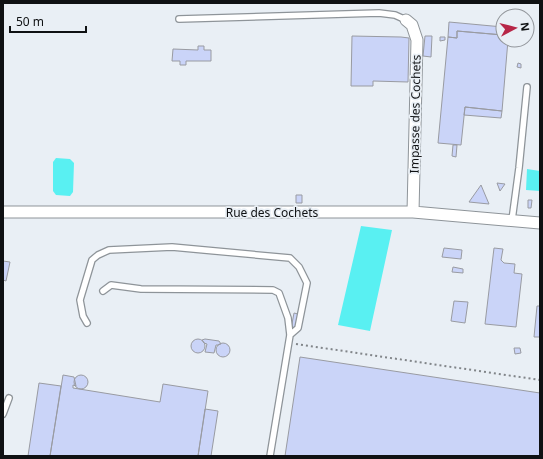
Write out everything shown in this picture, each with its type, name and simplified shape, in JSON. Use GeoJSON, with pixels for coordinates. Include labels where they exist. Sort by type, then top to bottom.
{"type":"FeatureCollection","features":[{"type":"Feature","properties":{"kind":"street","name":"Impasse des Cochets"},"geometry":{"type":"LineString","coordinates":[[406,20],[412,25],[417,40],[414,212]]}},
{"type":"Feature","properties":{"kind":"street","name":"Rue des Cochets"},"geometry":{"type":"LineString","coordinates":[[3,212],[414,212],[540,223]]}},
{"type":"Feature","properties":{"kind":"lane"},"geometry":{"type":"LineString","coordinates":[[178,19],[379,13],[406,20]]}},
{"type":"Feature","properties":{"kind":"lane"},"geometry":{"type":"LineString","coordinates":[[512,220],[528,87]]}},
{"type":"Feature","properties":{"kind":"lane"},"geometry":{"type":"LineString","coordinates":[[87,323],[83,316],[80,300],[92,260],[98,255],[109,250],[172,247],[290,258],[299,267],[307,283],[298,328],[290,335]]}},
{"type":"Feature","properties":{"kind":"lane"},"geometry":{"type":"LineString","coordinates":[[103,291],[111,285],[141,289],[273,290],[279,293],[288,318],[290,335],[270,456]]}},
{"type":"Feature","properties":{"kind":"lane"},"geometry":{"type":"LineString","coordinates":[[3,414],[9,398]]}},
{"type":"Feature","properties":{"kind":"path"},"geometry":{"type":"LineString","coordinates":[[289,343],[540,380]]}},
{"type":"Feature","properties":{"kind":"water"},"geometry":{"type":"Polygon","coordinates":[[[56,158],[70,159],[74,163],[73,192],[70,196],[56,195],[53,191],[53,162],[56,158]]]}},
{"type":"Feature","properties":{"kind":"water"},"geometry":{"type":"Polygon","coordinates":[[[527,169],[540,171],[540,191],[526,190],[527,169]]]}},
{"type":"Feature","properties":{"kind":"water"},"geometry":{"type":"Polygon","coordinates":[[[361,226],[392,230],[370,331],[338,325],[361,226]]]}},
{"type":"Feature","properties":{"kind":"building"},"geometry":{"type":"Polygon","coordinates":[[[449,22],[495,26],[495,34],[457,31],[457,38],[448,37],[449,22]]]}},
{"type":"Feature","properties":{"kind":"building"},"geometry":{"type":"Polygon","coordinates":[[[457,31],[495,34],[495,48],[507,48],[502,111],[465,107],[461,145],[438,143],[448,37],[457,38],[457,31]]]}},
{"type":"Feature","properties":{"kind":"building"},"geometry":{"type":"Polygon","coordinates":[[[352,36],[409,38],[408,82],[373,81],[373,86],[351,86],[352,36]]]}},
{"type":"Feature","properties":{"kind":"building"},"geometry":{"type":"Polygon","coordinates":[[[425,36],[432,36],[431,57],[423,56],[425,36]]]}},
{"type":"Feature","properties":{"kind":"building"},"geometry":{"type":"Polygon","coordinates":[[[440,37],[445,37],[445,40],[440,41],[440,37]]]}},
{"type":"Feature","properties":{"kind":"building"},"geometry":{"type":"Polygon","coordinates":[[[198,46],[204,46],[204,50],[211,50],[211,61],[186,61],[186,65],[180,65],[180,61],[172,61],[173,49],[198,50],[198,46]]]}},
{"type":"Feature","properties":{"kind":"building"},"geometry":{"type":"Polygon","coordinates":[[[518,63],[521,64],[521,68],[517,67],[518,63]]]}},
{"type":"Feature","properties":{"kind":"building"},"geometry":{"type":"Polygon","coordinates":[[[465,107],[502,111],[501,118],[464,115],[465,107]]]}},
{"type":"Feature","properties":{"kind":"building"},"geometry":{"type":"Polygon","coordinates":[[[453,145],[457,145],[456,157],[452,156],[453,145]]]}},
{"type":"Feature","properties":{"kind":"building"},"geometry":{"type":"Polygon","coordinates":[[[497,183],[505,184],[500,191],[497,183]]]}},
{"type":"Feature","properties":{"kind":"building"},"geometry":{"type":"Polygon","coordinates":[[[481,185],[489,204],[469,202],[481,185]]]}},
{"type":"Feature","properties":{"kind":"building"},"geometry":{"type":"Polygon","coordinates":[[[296,195],[302,195],[302,203],[296,203],[296,195]]]}},
{"type":"Feature","properties":{"kind":"building"},"geometry":{"type":"Polygon","coordinates":[[[528,200],[532,200],[531,208],[528,208],[528,200]]]}},
{"type":"Feature","properties":{"kind":"building"},"geometry":{"type":"Polygon","coordinates":[[[444,248],[462,250],[461,259],[442,257],[444,248]]]}},
{"type":"Feature","properties":{"kind":"building"},"geometry":{"type":"Polygon","coordinates":[[[494,248],[503,249],[501,260],[504,263],[515,264],[514,273],[522,274],[516,327],[485,324],[494,248]]]}},
{"type":"Feature","properties":{"kind":"building"},"geometry":{"type":"Polygon","coordinates":[[[3,261],[10,262],[6,281],[3,280],[3,261]]]}},
{"type":"Feature","properties":{"kind":"building"},"geometry":{"type":"Polygon","coordinates":[[[453,267],[463,269],[463,273],[452,272],[453,267]]]}},
{"type":"Feature","properties":{"kind":"building"},"geometry":{"type":"Polygon","coordinates":[[[454,301],[468,302],[465,323],[451,321],[454,301]]]}},
{"type":"Feature","properties":{"kind":"building"},"geometry":{"type":"Polygon","coordinates":[[[537,306],[540,306],[540,337],[534,337],[537,306]]]}},
{"type":"Feature","properties":{"kind":"building"},"geometry":{"type":"Polygon","coordinates":[[[294,313],[298,314],[296,329],[291,329],[294,313]]]}},
{"type":"Feature","properties":{"kind":"building"},"geometry":{"type":"Polygon","coordinates":[[[198,339],[203,341],[205,346],[203,351],[198,353],[193,351],[191,346],[193,341],[198,339]]]}},
{"type":"Feature","properties":{"kind":"building"},"geometry":{"type":"Polygon","coordinates":[[[202,340],[219,341],[221,344],[216,345],[214,353],[205,352],[207,344],[202,340]]]}},
{"type":"Feature","properties":{"kind":"building"},"geometry":{"type":"Polygon","coordinates":[[[223,343],[228,345],[230,350],[228,355],[223,357],[218,355],[216,350],[218,345],[223,343]]]}},
{"type":"Feature","properties":{"kind":"building"},"geometry":{"type":"Polygon","coordinates":[[[514,348],[520,348],[521,353],[515,354],[514,348]]]}},
{"type":"Feature","properties":{"kind":"building"},"geometry":{"type":"Polygon","coordinates":[[[300,357],[540,393],[540,456],[285,456],[300,357]]]}},
{"type":"Feature","properties":{"kind":"building"},"geometry":{"type":"Polygon","coordinates":[[[63,375],[74,377],[76,386],[73,385],[73,388],[160,402],[163,384],[208,391],[198,456],[50,456],[63,375]]]}},
{"type":"Feature","properties":{"kind":"building"},"geometry":{"type":"Polygon","coordinates":[[[81,375],[86,377],[88,382],[86,387],[81,389],[76,387],[74,382],[76,377],[81,375]]]}},
{"type":"Feature","properties":{"kind":"building"},"geometry":{"type":"Polygon","coordinates":[[[39,383],[61,386],[50,456],[28,456],[39,383]]]}},
{"type":"Feature","properties":{"kind":"building"},"geometry":{"type":"Polygon","coordinates":[[[205,409],[218,411],[211,456],[198,456],[205,409]]]}}]}
